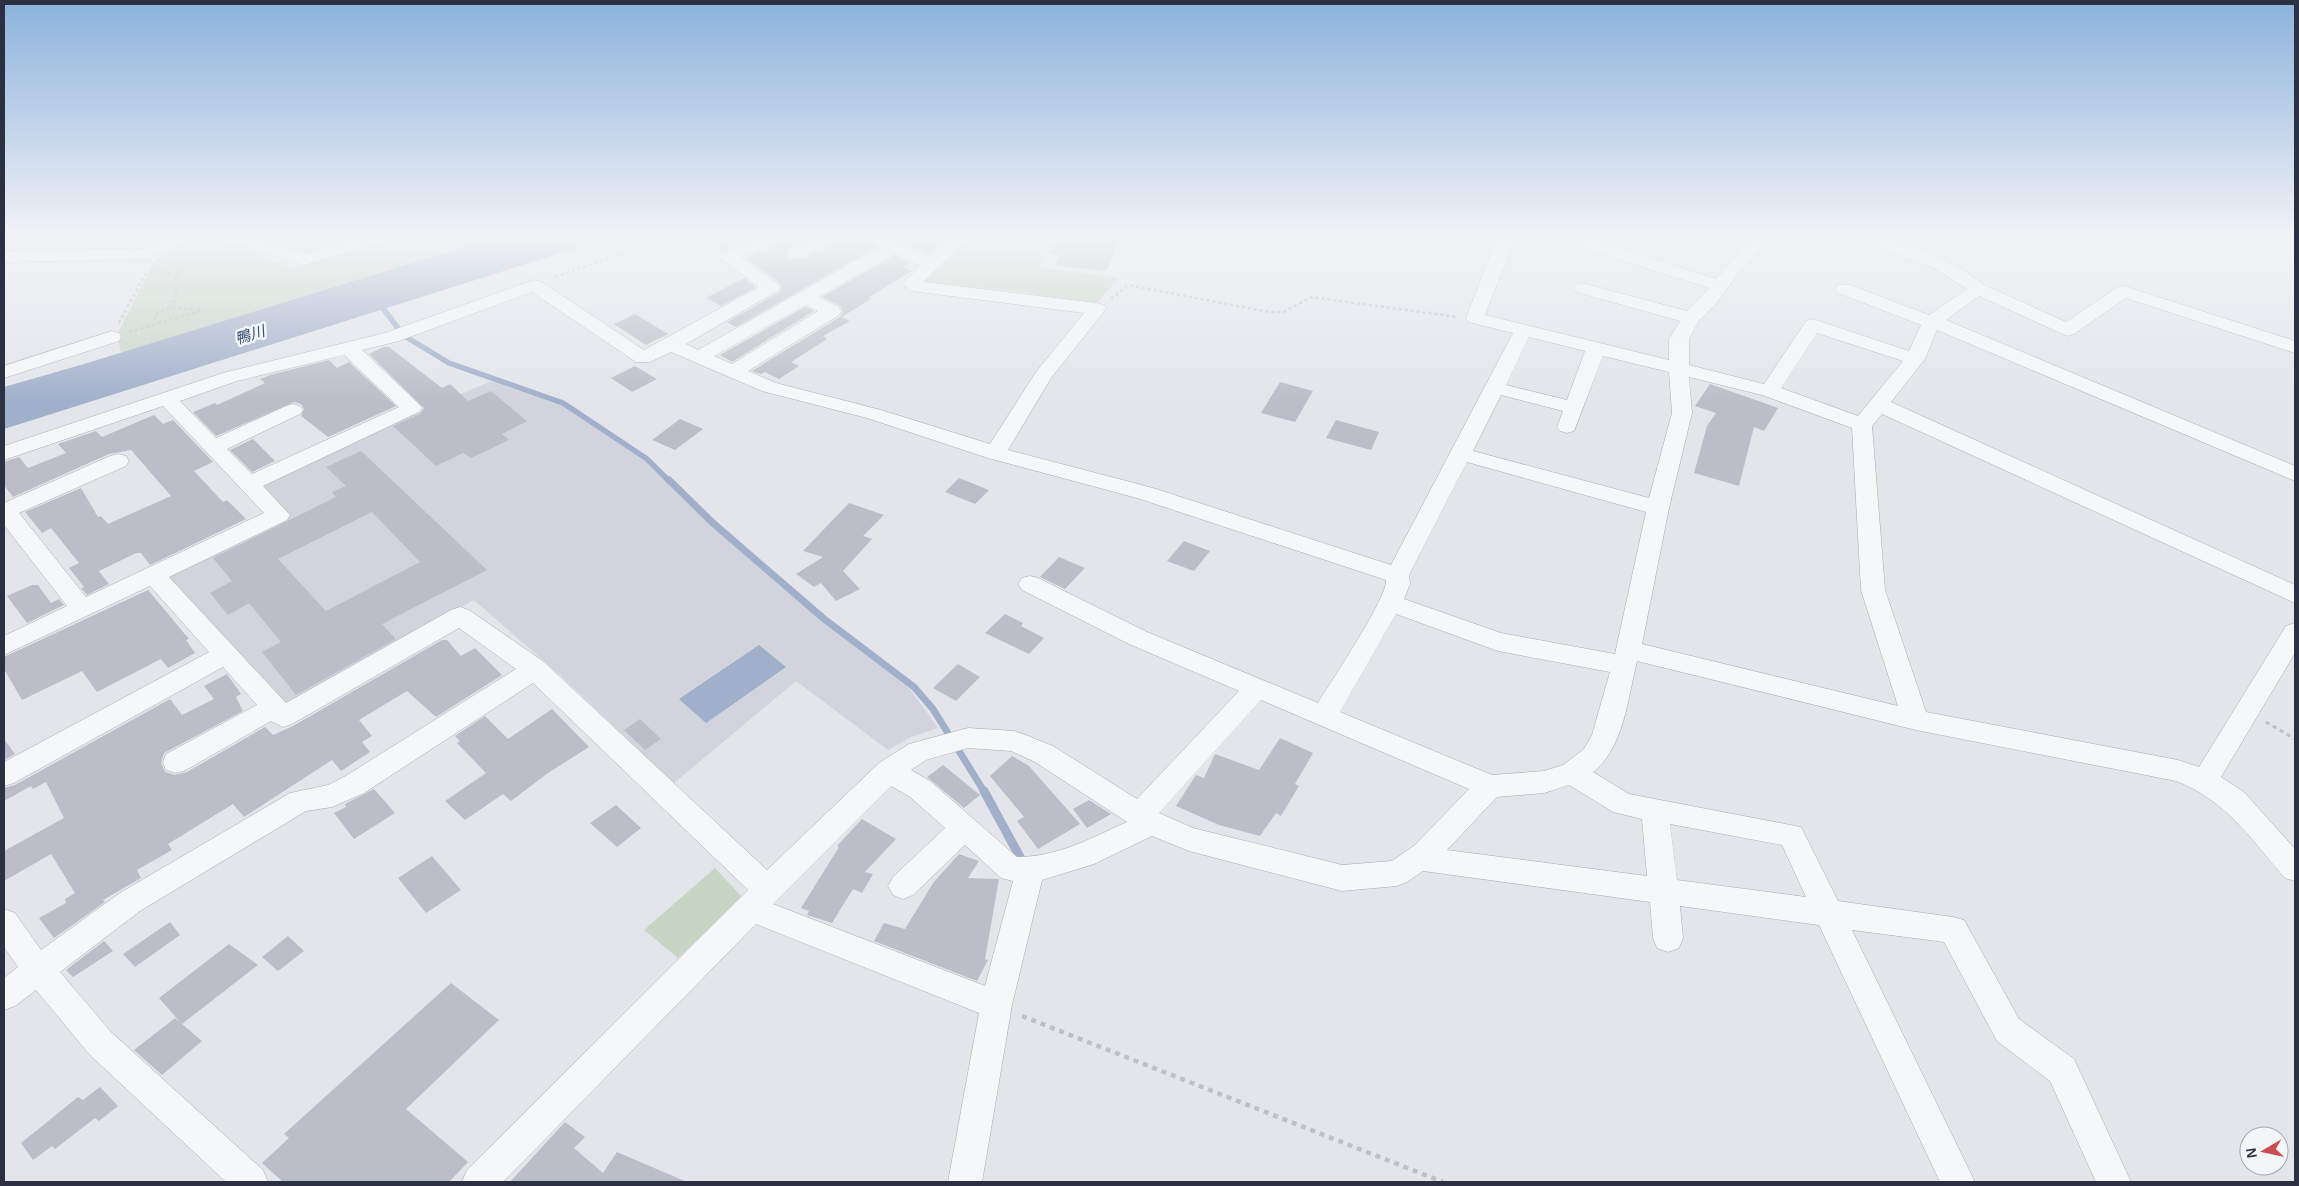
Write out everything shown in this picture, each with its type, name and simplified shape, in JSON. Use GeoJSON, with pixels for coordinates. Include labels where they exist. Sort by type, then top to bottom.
{"type":"FeatureCollection","features":[{"type":"Feature","properties":{"kind":"street"},"geometry":{"type":"LineString","coordinates":[[4,453],[167,400],[230,377],[392,337],[517,291]]}},
{"type":"Feature","properties":{"kind":"street"},"geometry":{"type":"LineString","coordinates":[[543,291],[643,358],[670,345],[763,291]]}},
{"type":"Feature","properties":{"kind":"street"},"geometry":{"type":"LineString","coordinates":[[697,358],[814,291]]}},
{"type":"Feature","properties":{"kind":"street"},"geometry":{"type":"LineString","coordinates":[[953,291],[1097,309]]}},
{"type":"Feature","properties":{"kind":"street"},"geometry":{"type":"LineString","coordinates":[[1485,291],[1475,318],[1769,392],[1862,425]]}},
{"type":"Feature","properties":{"kind":"street"},"geometry":{"type":"LineString","coordinates":[[1594,291],[1691,318]]}},
{"type":"Feature","properties":{"kind":"street"},"geometry":{"type":"LineString","coordinates":[[1030,584],[1138,638],[1490,786],[1544,782],[1572,773],[1593,757],[1605,736],[1626,657],[1658,508],[1682,412],[1679,339],[1691,318],[1709,302],[1716,291]]}},
{"type":"Feature","properties":{"kind":"street"},"geometry":{"type":"LineString","coordinates":[[1850,291],[1920,319],[1932,321],[2295,474]]}},
{"type":"Feature","properties":{"kind":"street"},"geometry":{"type":"LineString","coordinates":[[1916,720],[1873,590],[1862,425],[1880,405],[1915,359],[1932,321],[1975,291]]}},
{"type":"Feature","properties":{"kind":"street"},"geometry":{"type":"LineString","coordinates":[[1983,291],[2067,330],[2123,291]]}},
{"type":"Feature","properties":{"kind":"street"},"geometry":{"type":"LineString","coordinates":[[2125,291],[2295,347]]}},
{"type":"Feature","properties":{"kind":"street"},"geometry":{"type":"LineString","coordinates":[[732,372],[832,311],[804,297]]}},
{"type":"Feature","properties":{"kind":"street"},"geometry":{"type":"LineString","coordinates":[[995,452],[1043,376],[1097,309]]}},
{"type":"Feature","properties":{"kind":"street"},"geometry":{"type":"LineString","coordinates":[[1769,392],[1813,325],[1915,359]]}},
{"type":"Feature","properties":{"kind":"street"},"geometry":{"type":"LineString","coordinates":[[1324,716],[1390,603],[1398,584],[1397,575],[1523,331]]}},
{"type":"Feature","properties":{"kind":"street"},"geometry":{"type":"LineString","coordinates":[[4,372],[112,337]]}},
{"type":"Feature","properties":{"kind":"street"},"geometry":{"type":"LineString","coordinates":[[670,345],[769,387],[874,414],[995,452],[1145,493],[1397,575]]}},
{"type":"Feature","properties":{"kind":"street"},"geometry":{"type":"LineString","coordinates":[[249,484],[412,408],[348,348]]}},
{"type":"Feature","properties":{"kind":"street"},"geometry":{"type":"LineString","coordinates":[[1571,417],[1596,348]]}},
{"type":"Feature","properties":{"kind":"street"},"geometry":{"type":"LineString","coordinates":[[4,646],[81,607],[279,515],[167,400]]}},
{"type":"Feature","properties":{"kind":"street"},"geometry":{"type":"LineString","coordinates":[[1880,405],[2295,595]]}},
{"type":"Feature","properties":{"kind":"street"},"geometry":{"type":"LineString","coordinates":[[213,447],[293,410]]}},
{"type":"Feature","properties":{"kind":"street"},"geometry":{"type":"LineString","coordinates":[[1461,454],[1658,508]]}},
{"type":"Feature","properties":{"kind":"street"},"geometry":{"type":"LineString","coordinates":[[81,607],[4,510],[118,461]]}},
{"type":"Feature","properties":{"kind":"street"},"geometry":{"type":"LineString","coordinates":[[153,574],[225,655],[283,716],[460,616],[535,669],[759,899],[996,1005]]}},
{"type":"Feature","properties":{"kind":"street"},"geometry":{"type":"LineString","coordinates":[[1390,603],[1498,642],[1626,657],[1916,720],[2178,771],[2204,781],[2234,800],[2295,869]]}},
{"type":"Feature","properties":{"kind":"street"},"geometry":{"type":"LineString","coordinates":[[2204,781],[2295,632]]}},
{"type":"Feature","properties":{"kind":"street"},"geometry":{"type":"LineString","coordinates":[[4,775],[225,655]]}},
{"type":"Feature","properties":{"kind":"street"},"geometry":{"type":"LineString","coordinates":[[4,996],[130,902],[300,801],[332,796],[354,785],[535,669]]}},
{"type":"Feature","properties":{"kind":"street"},"geometry":{"type":"LineString","coordinates":[[889,771],[920,789],[1011,869],[1030,871],[1056,867],[1146,819],[1257,688]]}},
{"type":"Feature","properties":{"kind":"street"},"geometry":{"type":"LineString","coordinates":[[176,762],[274,707]]}},
{"type":"Feature","properties":{"kind":"street"},"geometry":{"type":"LineString","coordinates":[[479,1182],[759,899],[889,771],[918,752],[968,738],[1014,741],[1044,754],[1146,819],[1189,839],[1342,878],[1397,873],[1425,854],[1490,786]]}},
{"type":"Feature","properties":{"kind":"street"},"geometry":{"type":"LineString","coordinates":[[1572,773],[1622,804],[1791,836],[1958,1182]]}},
{"type":"Feature","properties":{"kind":"street"},"geometry":{"type":"LineString","coordinates":[[1655,810],[1668,938]]}},
{"type":"Feature","properties":{"kind":"street"},"geometry":{"type":"LineString","coordinates":[[903,886],[964,828]]}},
{"type":"Feature","properties":{"kind":"street"},"geometry":{"type":"LineString","coordinates":[[1417,858],[1953,930],[2008,1030],[2062,1070],[2114,1182]]}},
{"type":"Feature","properties":{"kind":"street"},"geometry":{"type":"LineString","coordinates":[[965,1182],[996,1005],[1030,871]]}},
{"type":"Feature","properties":{"kind":"street"},"geometry":{"type":"LineString","coordinates":[[4,922],[38,970],[100,1043],[251,1182]]}},
{"type":"Feature","properties":{"kind":"lane"},"geometry":{"type":"LineString","coordinates":[[1495,388],[1571,417]]}},
{"type":"Feature","properties":{"kind":"path"},"geometry":{"type":"LineString","coordinates":[[112,337],[135,291]]}},
{"type":"Feature","properties":{"kind":"path"},"geometry":{"type":"LineString","coordinates":[[170,308],[176,297],[176,291]]}},
{"type":"Feature","properties":{"kind":"path"},"geometry":{"type":"LineString","coordinates":[[1097,309],[1120,291]]}},
{"type":"Feature","properties":{"kind":"path"},"geometry":{"type":"LineString","coordinates":[[1161,291],[1269,312],[1284,312],[1311,297],[1443,317],[1475,318]]}},
{"type":"Feature","properties":{"kind":"path"},"geometry":{"type":"LineString","coordinates":[[112,337],[158,324],[201,311],[200,309],[170,308],[154,315],[158,324]]}},
{"type":"Feature","properties":{"kind":"path"},"geometry":{"type":"LineString","coordinates":[[2247,711],[2295,739]]}},
{"type":"Feature","properties":{"kind":"path"},"geometry":{"type":"LineString","coordinates":[[996,1005],[1443,1182]]}},
{"type":"Feature","properties":{"kind":"shaded area"},"geometry":{"type":"Polygon","coordinates":[[[491,381],[562,405],[645,461],[715,529],[815,615],[909,688],[938,728],[911,737],[888,750],[796,681],[674,783],[560,675],[474,600],[288,710],[161,573],[284,515],[257,484],[491,381]]]}},
{"type":"Feature","properties":{"kind":"green space"},"geometry":{"type":"Polygon","coordinates":[[[139,291],[347,291],[121,352],[117,335],[139,291]]]}},
{"type":"Feature","properties":{"kind":"green space"},"geometry":{"type":"Polygon","coordinates":[[[1011,291],[1107,291],[1095,305],[1011,291]]]}},
{"type":"Feature","properties":{"kind":"green space"},"geometry":{"type":"Polygon","coordinates":[[[715,868],[742,897],[678,958],[644,930],[715,868]]]}},
{"type":"Feature","properties":{"kind":"water","name":"鴨川"},"geometry":{"type":"Polygon","coordinates":[[[320,291],[439,291],[4,429],[4,387],[320,291]]]}},
{"type":"Feature","properties":{"kind":"water"},"geometry":{"type":"Polygon","coordinates":[[[759,645],[786,667],[706,723],[679,699],[759,645]]]}},
{"type":"Feature","properties":{"kind":"building"},"geometry":{"type":"Polygon","coordinates":[[[719,291],[748,291],[721,306],[706,298],[719,291]]]}},
{"type":"Feature","properties":{"kind":"building"},"geometry":{"type":"Polygon","coordinates":[[[779,291],[799,291],[736,327],[727,322],[779,291]]]}},
{"type":"Feature","properties":{"kind":"building"},"geometry":{"type":"Polygon","coordinates":[[[832,291],[878,291],[869,297],[872,298],[842,317],[850,321],[823,336],[827,339],[791,362],[799,366],[779,379],[765,372],[761,374],[752,371],[840,317],[843,312],[841,306],[822,297],[832,291]]]}},
{"type":"Feature","properties":{"kind":"building"},"geometry":{"type":"Polygon","coordinates":[[[805,307],[814,311],[732,362],[720,355],[805,307]]]}},
{"type":"Feature","properties":{"kind":"building"},"geometry":{"type":"Polygon","coordinates":[[[635,314],[668,334],[646,345],[614,324],[635,314]]]}},
{"type":"Feature","properties":{"kind":"building"},"geometry":{"type":"Polygon","coordinates":[[[383,347],[389,347],[442,388],[450,384],[468,401],[491,391],[527,421],[502,434],[509,440],[471,458],[463,453],[436,466],[393,426],[420,414],[424,408],[369,354],[383,347]]]}},
{"type":"Feature","properties":{"kind":"building"},"geometry":{"type":"Polygon","coordinates":[[[329,360],[337,368],[349,362],[396,406],[328,437],[301,416],[304,409],[301,404],[294,402],[216,436],[193,412],[215,403],[217,405],[265,383],[260,379],[270,375],[329,360]]]}},
{"type":"Feature","properties":{"kind":"building"},"geometry":{"type":"Polygon","coordinates":[[[635,366],[657,379],[632,392],[611,378],[635,366]]]}},
{"type":"Feature","properties":{"kind":"building"},"geometry":{"type":"Polygon","coordinates":[[[1280,382],[1313,391],[1295,422],[1261,413],[1280,382]]]}},
{"type":"Feature","properties":{"kind":"building"},"geometry":{"type":"Polygon","coordinates":[[[1710,384],[1778,408],[1764,431],[1754,427],[1739,486],[1694,473],[1707,426],[1716,413],[1695,406],[1710,384]]]}},
{"type":"Feature","properties":{"kind":"building"},"geometry":{"type":"Polygon","coordinates":[[[154,415],[163,424],[173,420],[213,462],[194,471],[223,502],[227,500],[246,519],[150,565],[141,553],[136,553],[99,571],[109,584],[87,595],[81,588],[84,587],[69,568],[79,563],[51,528],[42,533],[25,512],[81,488],[98,517],[101,516],[108,524],[171,496],[131,450],[109,454],[13,497],[4,485],[4,462],[19,457],[28,468],[66,453],[58,444],[96,431],[102,437],[154,415]]]}},
{"type":"Feature","properties":{"kind":"building"},"geometry":{"type":"Polygon","coordinates":[[[680,419],[703,429],[675,450],[652,440],[680,419]]]}},
{"type":"Feature","properties":{"kind":"building"},"geometry":{"type":"Polygon","coordinates":[[[1336,420],[1379,432],[1371,450],[1326,438],[1336,420]]]}},
{"type":"Feature","properties":{"kind":"building"},"geometry":{"type":"Polygon","coordinates":[[[253,439],[275,461],[252,472],[230,450],[253,439]]]}},
{"type":"Feature","properties":{"kind":"building"},"geometry":{"type":"Polygon","coordinates":[[[361,451],[487,570],[382,624],[396,639],[296,695],[262,652],[281,642],[249,603],[228,615],[210,593],[232,581],[213,558],[336,497],[332,492],[346,486],[326,467],[361,451]],[[372,512],[278,559],[326,611],[420,562],[372,512]]]}},
{"type":"Feature","properties":{"kind":"building"},"geometry":{"type":"Polygon","coordinates":[[[959,478],[989,490],[975,504],[945,492],[959,478]]]}},
{"type":"Feature","properties":{"kind":"building"},"geometry":{"type":"Polygon","coordinates":[[[849,503],[884,515],[863,536],[872,539],[843,571],[860,589],[836,601],[821,583],[814,587],[796,574],[823,557],[803,551],[849,503]]]}},
{"type":"Feature","properties":{"kind":"building"},"geometry":{"type":"Polygon","coordinates":[[[1184,541],[1210,551],[1194,571],[1167,561],[1184,541]]]}},
{"type":"Feature","properties":{"kind":"building"},"geometry":{"type":"Polygon","coordinates":[[[1059,557],[1085,568],[1065,589],[1040,577],[1059,557]]]}},
{"type":"Feature","properties":{"kind":"building"},"geometry":{"type":"Polygon","coordinates":[[[32,585],[38,585],[51,603],[59,599],[64,605],[27,623],[7,596],[32,585]]]}},
{"type":"Feature","properties":{"kind":"building"},"geometry":{"type":"Polygon","coordinates":[[[148,590],[189,639],[186,640],[195,653],[168,668],[161,659],[97,692],[82,671],[22,700],[4,669],[4,657],[148,590]]]}},
{"type":"Feature","properties":{"kind":"building"},"geometry":{"type":"Polygon","coordinates":[[[1005,614],[1023,623],[1021,626],[1044,638],[1029,654],[985,633],[1005,614]]]}},
{"type":"Feature","properties":{"kind":"building"},"geometry":{"type":"Polygon","coordinates":[[[442,640],[447,640],[461,656],[475,648],[502,675],[436,717],[407,691],[359,720],[372,736],[362,742],[370,752],[341,771],[332,760],[244,817],[233,804],[168,844],[172,850],[137,870],[141,878],[103,900],[105,902],[54,938],[39,918],[66,903],[65,899],[75,893],[51,854],[4,881],[4,851],[64,818],[46,782],[33,789],[31,786],[4,801],[4,788],[15,785],[170,699],[182,715],[214,699],[204,686],[227,674],[241,694],[236,697],[243,711],[164,753],[161,763],[165,772],[175,775],[187,772],[265,727],[273,735],[293,726],[442,640]]]}},
{"type":"Feature","properties":{"kind":"building"},"geometry":{"type":"Polygon","coordinates":[[[958,664],[980,677],[956,701],[933,688],[958,664]]]}},
{"type":"Feature","properties":{"kind":"building"},"geometry":{"type":"Polygon","coordinates":[[[552,709],[589,747],[548,773],[511,801],[503,794],[465,820],[445,801],[486,773],[457,743],[460,741],[455,736],[485,716],[508,739],[552,709]]]}},
{"type":"Feature","properties":{"kind":"building"},"geometry":{"type":"Polygon","coordinates":[[[640,719],[661,739],[645,750],[624,730],[640,719]]]}},
{"type":"Feature","properties":{"kind":"building"},"geometry":{"type":"Polygon","coordinates":[[[1280,738],[1313,753],[1295,784],[1299,786],[1281,816],[1276,813],[1260,836],[1219,825],[1176,806],[1196,775],[1204,778],[1215,754],[1259,770],[1280,738]]]}},
{"type":"Feature","properties":{"kind":"building"},"geometry":{"type":"Polygon","coordinates":[[[4,739],[15,754],[4,760],[4,739]]]}},
{"type":"Feature","properties":{"kind":"building"},"geometry":{"type":"Polygon","coordinates":[[[1012,756],[1029,766],[1080,824],[1038,849],[1017,821],[1024,817],[990,776],[1012,756]]]}},
{"type":"Feature","properties":{"kind":"building"},"geometry":{"type":"Polygon","coordinates":[[[943,765],[980,795],[964,808],[927,777],[943,765]]]}},
{"type":"Feature","properties":{"kind":"building"},"geometry":{"type":"Polygon","coordinates":[[[374,789],[395,813],[354,839],[334,813],[346,807],[345,804],[374,789]]]}},
{"type":"Feature","properties":{"kind":"building"},"geometry":{"type":"Polygon","coordinates":[[[1089,800],[1111,814],[1087,828],[1073,809],[1089,800]]]}},
{"type":"Feature","properties":{"kind":"building"},"geometry":{"type":"Polygon","coordinates":[[[616,805],[641,828],[617,847],[590,823],[616,805]]]}},
{"type":"Feature","properties":{"kind":"building"},"geometry":{"type":"Polygon","coordinates":[[[862,819],[896,839],[865,872],[873,874],[862,893],[853,889],[832,923],[807,915],[809,911],[801,908],[839,847],[837,846],[862,819]]]}},
{"type":"Feature","properties":{"kind":"building"},"geometry":{"type":"Polygon","coordinates":[[[959,854],[979,861],[968,878],[999,879],[985,959],[988,960],[977,981],[874,941],[884,923],[905,929],[933,883],[959,854]]]}},
{"type":"Feature","properties":{"kind":"building"},"geometry":{"type":"Polygon","coordinates":[[[432,856],[461,890],[426,913],[398,878],[432,856]]]}},
{"type":"Feature","properties":{"kind":"building"},"geometry":{"type":"Polygon","coordinates":[[[170,922],[180,935],[135,967],[123,954],[170,922]]]}},
{"type":"Feature","properties":{"kind":"building"},"geometry":{"type":"Polygon","coordinates":[[[288,936],[304,951],[278,971],[262,957],[288,936]]]}},
{"type":"Feature","properties":{"kind":"building"},"geometry":{"type":"Polygon","coordinates":[[[104,941],[113,951],[73,977],[66,970],[104,941]]]}},
{"type":"Feature","properties":{"kind":"building"},"geometry":{"type":"Polygon","coordinates":[[[229,944],[258,965],[182,1024],[202,1041],[162,1075],[134,1050],[175,1018],[180,1022],[159,998],[229,944]]]}},
{"type":"Feature","properties":{"kind":"building"},"geometry":{"type":"Polygon","coordinates":[[[451,983],[499,1020],[406,1109],[468,1162],[449,1182],[283,1182],[262,1163],[289,1138],[284,1134],[451,983]]]}},
{"type":"Feature","properties":{"kind":"building"},"geometry":{"type":"Polygon","coordinates":[[[100,1087],[118,1106],[99,1121],[95,1118],[55,1149],[52,1146],[33,1160],[21,1143],[78,1097],[83,1100],[100,1087]]]}},
{"type":"Feature","properties":{"kind":"building"},"geometry":{"type":"Polygon","coordinates":[[[565,1122],[585,1137],[574,1148],[603,1173],[617,1152],[687,1182],[510,1182],[565,1122]]]}},
{"type":"Feature","properties":{"kind":"waterway"},"geometry":{"type":"LineString","coordinates":[[379,303],[403,335],[449,363],[563,403],[647,459],[670,482]]}},
{"type":"Feature","properties":{"kind":"waterway"},"geometry":{"type":"LineString","coordinates":[[669,480],[713,523],[823,618],[914,687],[933,709],[985,793]]}},
{"type":"Feature","properties":{"kind":"waterway"},"geometry":{"type":"LineString","coordinates":[[984,791],[1020,857],[1018,865]]}}]}
